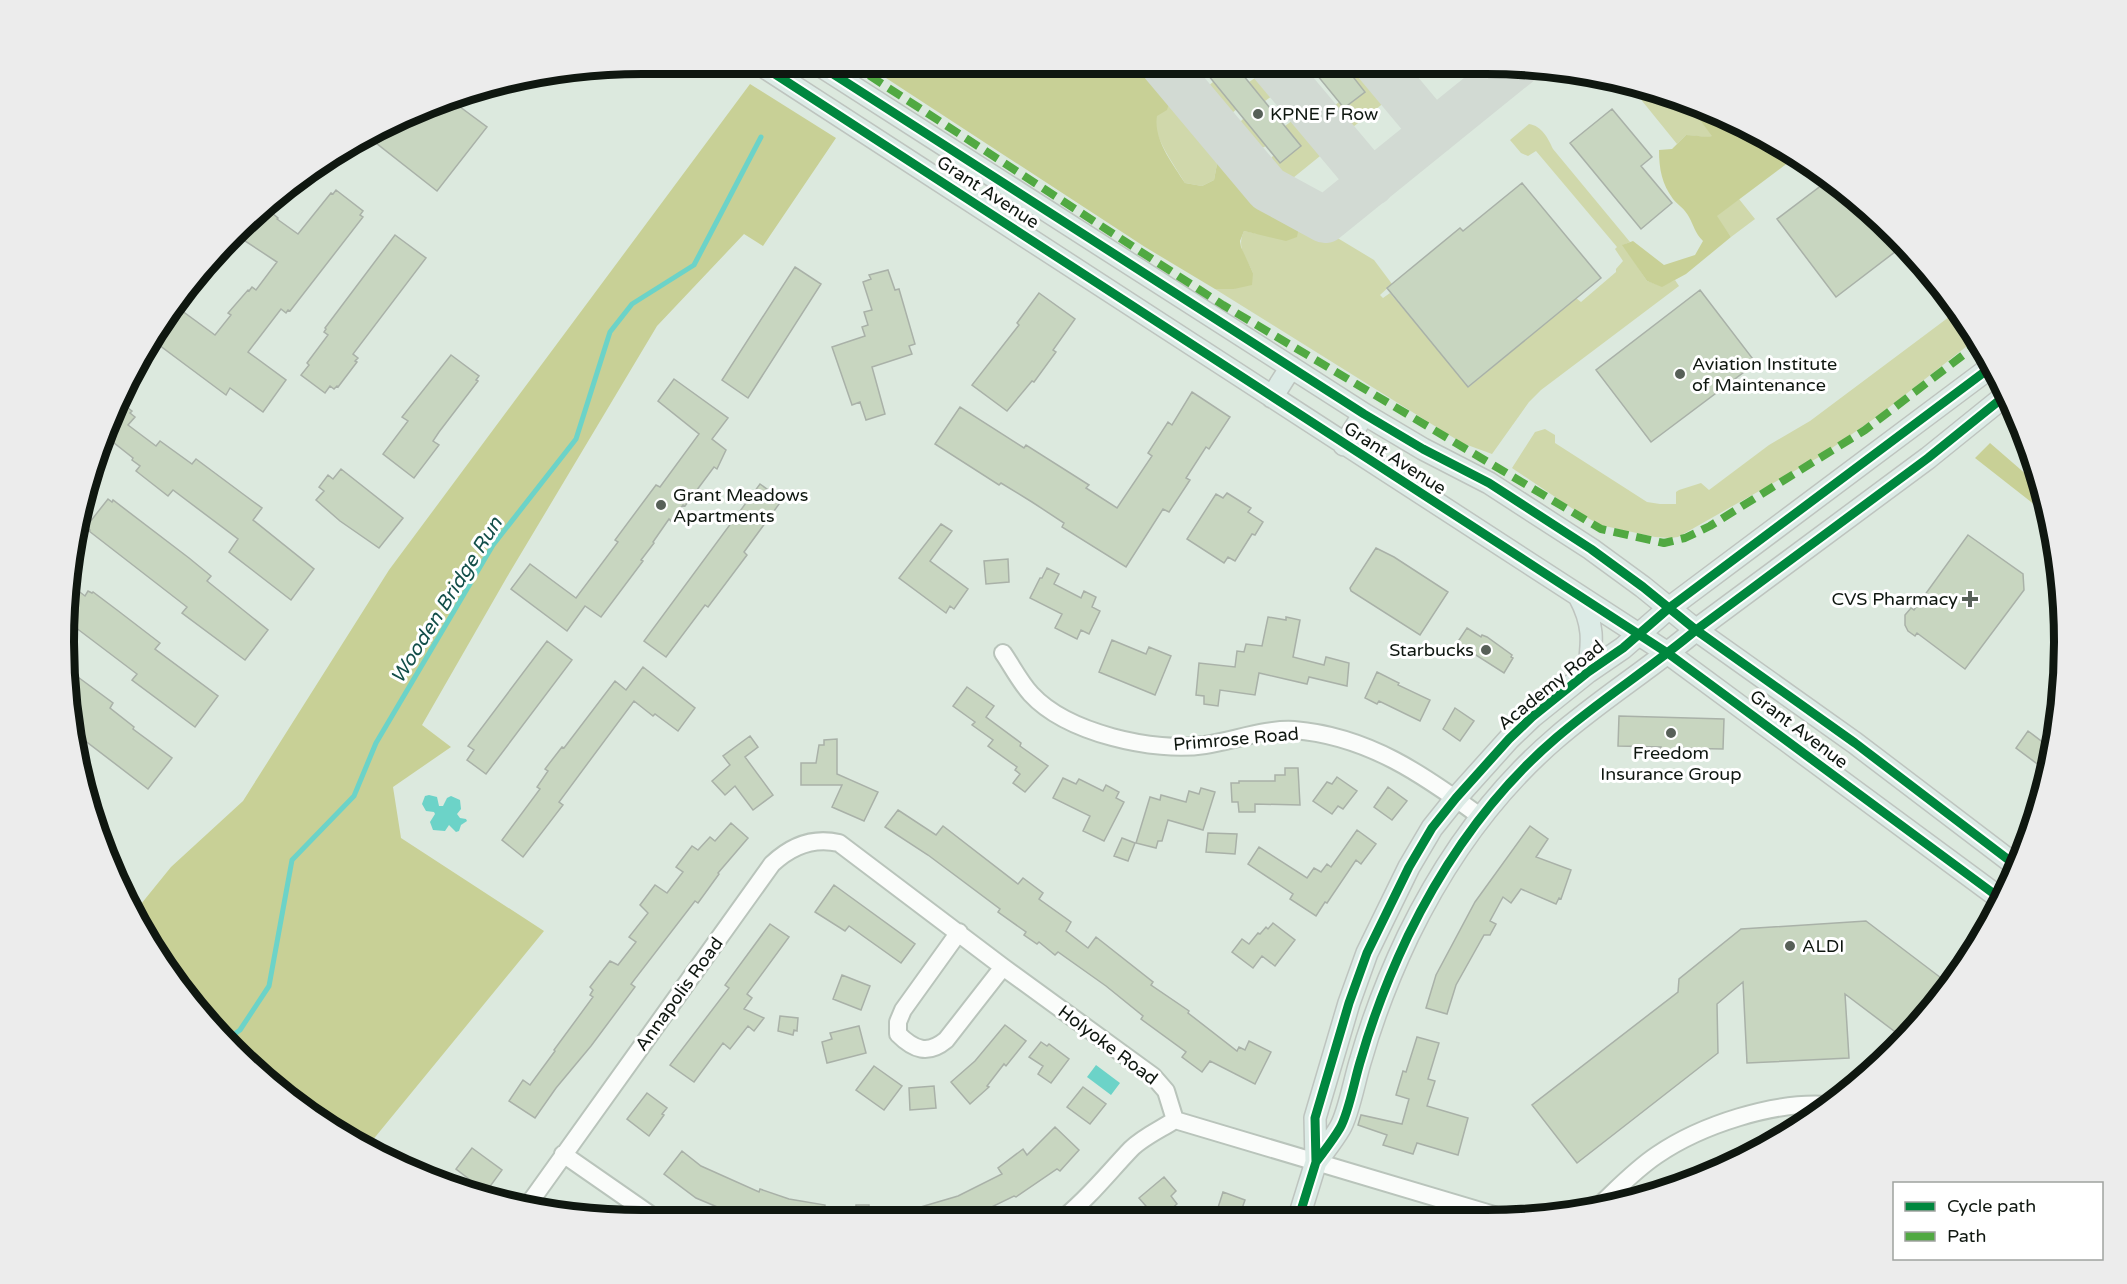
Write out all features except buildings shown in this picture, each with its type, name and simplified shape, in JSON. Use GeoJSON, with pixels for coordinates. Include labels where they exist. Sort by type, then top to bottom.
{"type":"FeatureCollection","features":[{"type":"Feature","properties":{"kind":"main road","name":"Grant Avenue"},"geometry":{"type":"LineString","coordinates":[[775,74],[1669,654],[1994,894]]}},
{"type":"Feature","properties":{"kind":"main road","name":"Grant Avenue"},"geometry":{"type":"LineString","coordinates":[[833,74],[1365,414],[1423,449],[1489,483],[1600,555],[1696,630],[1855,743],[2010,861]]}},
{"type":"Feature","properties":{"kind":"main road"},"geometry":{"type":"LineString","coordinates":[[1272,398],[1291,367]]}},
{"type":"Feature","properties":{"kind":"main road","name":"Academy Road"},"geometry":{"type":"LineString","coordinates":[[1301,1210],[1316,1161],[1315,1118],[1349,1003],[1367,953],[1409,867],[1432,828],[1456,798],[1532,717],[1588,672],[1623,648],[1669,608],[1985,372]]}},
{"type":"Feature","properties":{"kind":"main road","name":"Academy Road"},"geometry":{"type":"LineString","coordinates":[[1316,1161],[1341,1127],[1376,1010],[1407,937],[1429,895],[1458,848],[1481,817],[1554,739],[1669,654],[1696,630],[1928,458],[1999,400]]}},
{"type":"Feature","properties":{"kind":"main road"},"geometry":{"type":"LineString","coordinates":[[1344,445],[1365,414]]}},
{"type":"Feature","properties":{"kind":"main road"},"geometry":{"type":"LineString","coordinates":[[1579,596],[1588,613],[1593,635],[1588,672]]}},
{"type":"Feature","properties":{"kind":"street","name":"Primrose Road"},"geometry":{"type":"LineString","coordinates":[[1003,652],[1031,694],[1059,717],[1093,733],[1125,741],[1174,746],[1203,746],[1252,735],[1293,730],[1332,736],[1379,751],[1429,778],[1481,817]]}},
{"type":"Feature","properties":{"kind":"street","name":"Annapolis Road"},"geometry":{"type":"LineString","coordinates":[[531,1200],[772,864],[782,855],[803,843],[829,841],[839,843],[860,858]]}},
{"type":"Feature","properties":{"kind":"street","name":"Holyoke Road"},"geometry":{"type":"LineString","coordinates":[[860,858],[1003,967],[1153,1076],[1166,1091],[1175,1120]]}},
{"type":"Feature","properties":{"kind":"street"},"geometry":{"type":"LineString","coordinates":[[959,932],[903,1010],[898,1023],[898,1034],[907,1043],[927,1051],[938,1047],[1003,967]]}},
{"type":"Feature","properties":{"kind":"street"},"geometry":{"type":"LineString","coordinates":[[1608,1197],[1657,1155],[1689,1137],[1734,1119],[1764,1111],[1816,1104]]}},
{"type":"Feature","properties":{"kind":"street"},"geometry":{"type":"LineString","coordinates":[[1072,1210],[1095,1189],[1133,1147],[1175,1120],[1478,1210]]}},
{"type":"Feature","properties":{"kind":"street"},"geometry":{"type":"LineString","coordinates":[[563,1154],[644,1210]]}},
{"type":"Feature","properties":{"kind":"green space"},"geometry":{"type":"Polygon","coordinates":[[[880,74],[1157,74],[1166,85],[1171,97],[1167,110],[1157,116],[1158,134],[1165,151],[1185,183],[1202,186],[1214,180],[1217,164],[1221,161],[1231,163],[1263,194],[1301,216],[1297,237],[1286,241],[1244,231],[1240,241],[1253,273],[1252,285],[1234,289],[1215,289],[1145,247],[880,74]]]}},
{"type":"Feature","properties":{"kind":"green space"},"geometry":{"type":"Polygon","coordinates":[[[1350,74],[1372,74],[1389,96],[1385,102],[1344,134],[1341,133],[1328,118],[1329,110],[1339,102],[1344,108],[1365,92],[1350,74]]]}},
{"type":"Feature","properties":{"kind":"green space"},"geometry":{"type":"Polygon","coordinates":[[[1266,75],[1279,91],[1265,101],[1249,82],[1258,76],[1266,75]]]}},
{"type":"Feature","properties":{"kind":"green space"},"geometry":{"type":"Polygon","coordinates":[[[1214,81],[1237,109],[1227,116],[1216,113],[1205,98],[1204,90],[1214,81]]]}},
{"type":"Feature","properties":{"kind":"green space"},"geometry":{"type":"Polygon","coordinates":[[[750,84],[836,138],[763,246],[744,234],[657,326],[507,577],[422,725],[451,747],[393,787],[401,838],[544,931],[372,1141],[326,1115],[296,1093],[240,1044],[191,988],[169,958],[139,906],[171,867],[243,801],[389,570],[750,84]]]}},
{"type":"Feature","properties":{"kind":"green space"},"geometry":{"type":"Polygon","coordinates":[[[1166,85],[1231,163],[1221,161],[1217,164],[1214,180],[1202,186],[1185,183],[1160,141],[1155,124],[1156,117],[1171,97],[1166,85]]]}},
{"type":"Feature","properties":{"kind":"green space"},"geometry":{"type":"Polygon","coordinates":[[[1637,94],[1698,115],[1713,136],[1686,135],[1677,144],[1637,94]]]}},
{"type":"Feature","properties":{"kind":"green space"},"geometry":{"type":"Polygon","coordinates":[[[1698,115],[1736,132],[1789,162],[1717,216],[1731,237],[1686,274],[1662,287],[1647,281],[1622,245],[1633,241],[1664,265],[1695,255],[1703,241],[1687,214],[1666,188],[1659,150],[1672,149],[1686,135],[1712,136],[1698,115]]]}},
{"type":"Feature","properties":{"kind":"green space"},"geometry":{"type":"Polygon","coordinates":[[[1244,118],[1266,146],[1252,153],[1234,134],[1235,127],[1244,118]]]}},
{"type":"Feature","properties":{"kind":"green space"},"geometry":{"type":"Polygon","coordinates":[[[1302,118],[1325,145],[1325,152],[1288,182],[1282,182],[1266,173],[1263,166],[1274,155],[1279,162],[1301,146],[1285,126],[1293,120],[1302,118]]]}},
{"type":"Feature","properties":{"kind":"green space"},"geometry":{"type":"Polygon","coordinates":[[[1529,124],[1538,127],[1544,133],[1553,149],[1630,242],[1623,245],[1647,281],[1662,286],[1675,280],[1679,286],[1541,390],[1529,402],[1492,454],[1462,443],[1215,289],[1234,289],[1253,273],[1241,248],[1244,231],[1258,234],[1300,228],[1301,216],[1374,260],[1392,284],[1380,295],[1383,298],[1390,293],[1469,387],[1576,298],[1581,302],[1616,272],[1623,261],[1615,249],[1617,247],[1536,151],[1528,156],[1521,153],[1510,140],[1529,124]]]}},
{"type":"Feature","properties":{"kind":"green space"},"geometry":{"type":"Polygon","coordinates":[[[1739,199],[1755,219],[1731,237],[1716,216],[1739,199]]]}},
{"type":"Feature","properties":{"kind":"green space"},"geometry":{"type":"Polygon","coordinates":[[[1944,307],[1969,345],[1878,416],[1819,457],[1678,537],[1655,537],[1600,525],[1512,468],[1535,432],[1545,429],[1555,435],[1555,443],[1647,502],[1676,504],[1676,492],[1701,483],[1709,490],[1769,445],[1810,421],[1949,317],[1944,307]]]}},
{"type":"Feature","properties":{"kind":"green space"},"geometry":{"type":"Polygon","coordinates":[[[1990,443],[2028,476],[2037,506],[1975,458],[1990,443]]]}},
{"type":"Feature","properties":{"kind":"water"},"geometry":{"type":"Polygon","coordinates":[[[425,796],[437,797],[439,806],[443,806],[447,798],[451,796],[460,800],[461,809],[457,814],[467,821],[461,825],[459,831],[456,832],[449,825],[445,831],[433,830],[430,822],[435,814],[426,811],[422,804],[425,796]]]}},
{"type":"Feature","properties":{"kind":"water"},"geometry":{"type":"Polygon","coordinates":[[[1096,1065],[1120,1083],[1111,1095],[1087,1077],[1096,1065]]]}},
{"type":"Feature","properties":{"kind":"waterway","name":"Wooden Bridge Run"},"geometry":{"type":"LineString","coordinates":[[232,1036],[240,1030],[269,986],[292,860],[354,796],[376,743],[493,545],[576,439],[610,332],[632,304],[694,265],[761,137]]}},
{"type":"Feature","properties":{"kind":"taxiway"},"geometry":{"type":"LineString","coordinates":[[1171,74],[1268,189],[1325,220],[1505,75]]}},
{"type":"Feature","properties":{"kind":"taxiway"},"geometry":{"type":"LineString","coordinates":[[1280,74],[1372,183]]}},
{"type":"Feature","properties":{"kind":"taxiway"},"geometry":{"type":"LineString","coordinates":[[1385,74],[1434,132]]}},
{"type":"Feature","properties":{"kind":"marked path"},"geometry":{"type":"LineString","coordinates":[[867,74],[1223,305],[1601,529],[1664,543],[1685,538],[1710,526],[1865,430],[1971,349]]}},
{"type":"Feature","properties":{"kind":"cycle path"},"geometry":{"type":"LineString","coordinates":[[775,74],[1669,654],[1994,894]]}},
{"type":"Feature","properties":{"kind":"cycle path"},"geometry":{"type":"LineString","coordinates":[[833,74],[1364,414],[1423,449],[1489,483],[1591,549],[1696,630],[1855,743],[2010,861]]}},
{"type":"Feature","properties":{"kind":"cycle path"},"geometry":{"type":"LineString","coordinates":[[1301,1210],[1316,1162],[1315,1118],[1349,1003],[1367,953],[1409,867],[1432,828],[1456,798],[1532,717],[1588,672],[1623,648],[1669,608],[1985,372]]}},
{"type":"Feature","properties":{"kind":"cycle path"},"geometry":{"type":"LineString","coordinates":[[1316,1162],[1343,1121],[1376,1012],[1401,951],[1422,908],[1454,855],[1511,781],[1556,738],[1591,710],[1928,458],[1999,400]]}},
{"type":"Feature","properties":{"kind":"place","name":"KPNE F Row"},"geometry":{"type":"Point","coordinates":[1258,114]}},
{"type":"Feature","properties":{"kind":"place","name":"Aviation Institute of Maintenance"},"geometry":{"type":"Point","coordinates":[1680,374]}},
{"type":"Feature","properties":{"kind":"place","name":"Grant Meadows Apartments"},"geometry":{"type":"Point","coordinates":[661,505]}},
{"type":"Feature","properties":{"kind":"place","name":"CVS Pharmacy"},"geometry":{"type":"Point","coordinates":[1970,599]}},
{"type":"Feature","properties":{"kind":"place","name":"Starbucks"},"geometry":{"type":"Point","coordinates":[1486,650]}},
{"type":"Feature","properties":{"kind":"place","name":"Freedom Insurance Group"},"geometry":{"type":"Point","coordinates":[1671,733]}},
{"type":"Feature","properties":{"kind":"place","name":"ALDI"},"geometry":{"type":"Point","coordinates":[1790,946]}}]}
